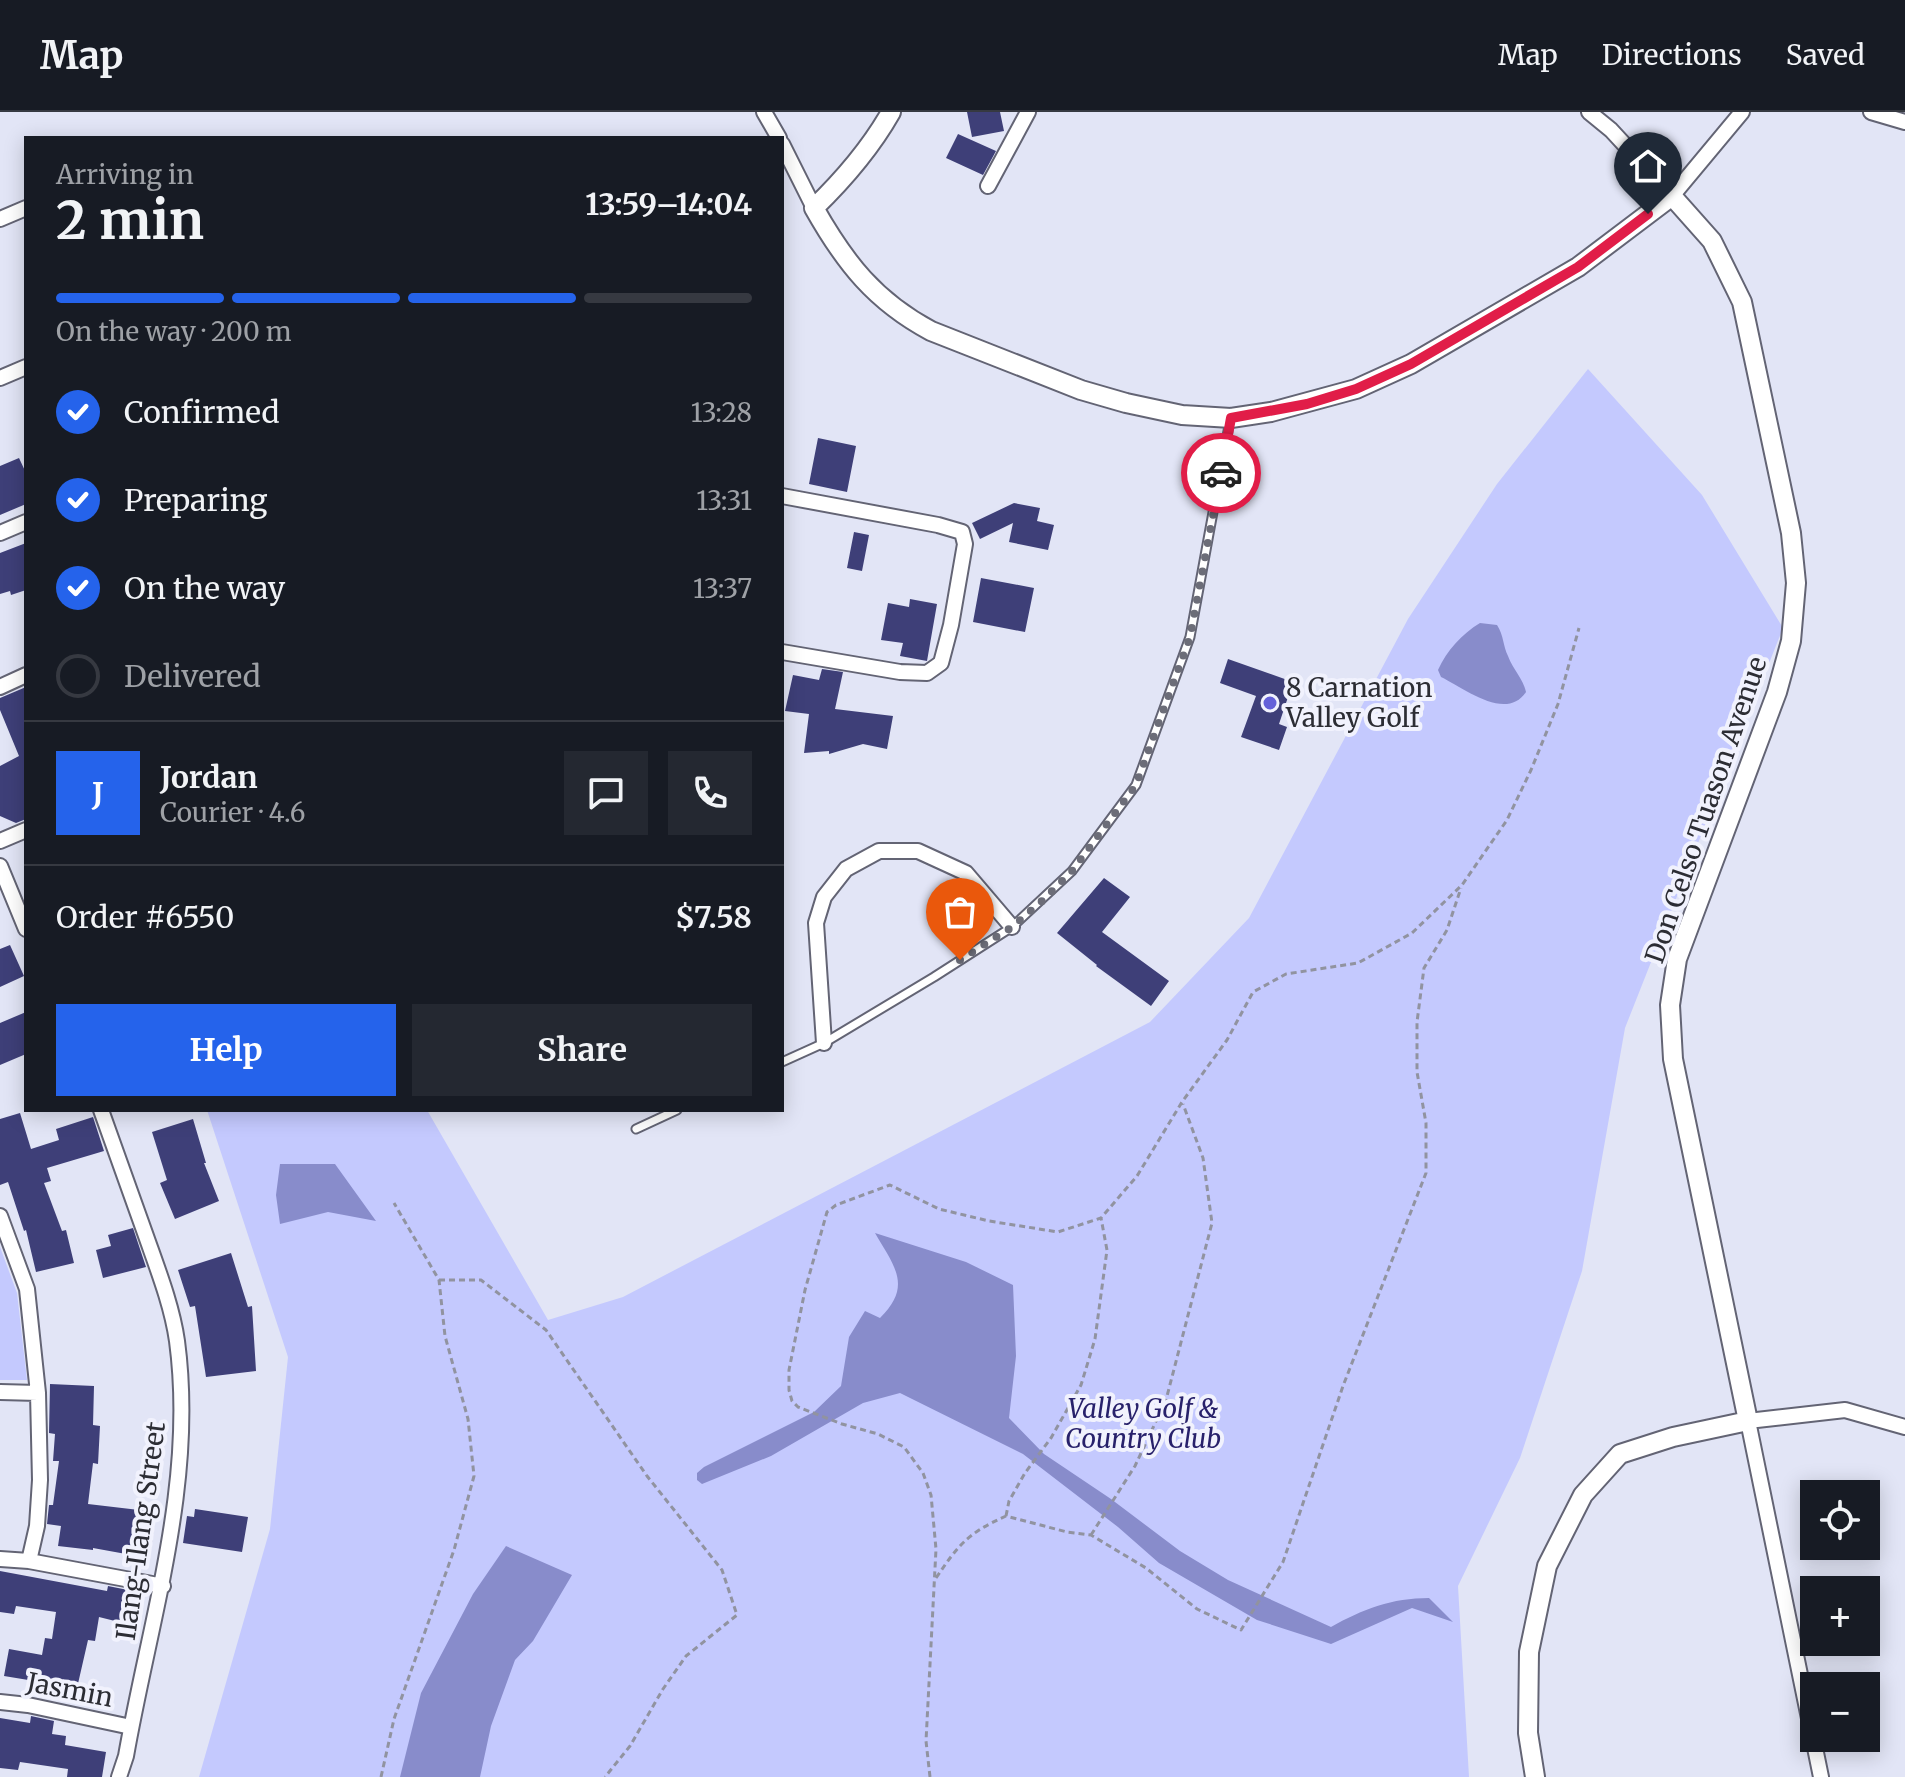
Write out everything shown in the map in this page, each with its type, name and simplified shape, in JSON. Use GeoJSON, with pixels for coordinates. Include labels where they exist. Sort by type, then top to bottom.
{"type":"FeatureCollection","features":[{"type":"Feature","properties":{"kind":"street"},"geometry":{"type":"LineString","coordinates":[[764,112],[778,136]]}},
{"type":"Feature","properties":{"kind":"street"},"geometry":{"type":"LineString","coordinates":[[814,208],[844,178],[872,143],[891,112]]}},
{"type":"Feature","properties":{"kind":"street"},"geometry":{"type":"LineString","coordinates":[[988,186],[1028,112]]}},
{"type":"Feature","properties":{"kind":"street"},"geometry":{"type":"LineString","coordinates":[[1589,112],[1611,130],[1672,196]]}},
{"type":"Feature","properties":{"kind":"street"},"geometry":{"type":"LineString","coordinates":[[784,148],[839,252],[859,276],[910,320],[1096,395],[1182,415],[1231,418],[1307,404],[1356,389],[1411,364],[1578,267],[1672,196],[1742,112]]}},
{"type":"Feature","properties":{"kind":"street"},"geometry":{"type":"LineString","coordinates":[[1871,112],[1905,122]]}},
{"type":"Feature","properties":{"kind":"street","name":"Don Celso Tuason Avenue"},"geometry":{"type":"LineString","coordinates":[[1672,196],[1712,241],[1742,302],[1791,533],[1796,583],[1791,641],[1777,692],[1677,959],[1670,1005],[1673,1059],[1748,1421]]}},
{"type":"Feature","properties":{"kind":"street"},"geometry":{"type":"LineString","coordinates":[[0,219],[24,209]]}},
{"type":"Feature","properties":{"kind":"street"},"geometry":{"type":"LineString","coordinates":[[0,378],[24,368]]}},
{"type":"Feature","properties":{"kind":"street"},"geometry":{"type":"LineString","coordinates":[[784,496],[938,525],[962,532],[965,544],[941,663],[927,673],[886,670],[784,652]]}},
{"type":"Feature","properties":{"kind":"street"},"geometry":{"type":"LineString","coordinates":[[0,533],[24,523]]}},
{"type":"Feature","properties":{"kind":"street"},"geometry":{"type":"LineString","coordinates":[[0,687],[24,676]]}},
{"type":"Feature","properties":{"kind":"street"},"geometry":{"type":"LineString","coordinates":[[0,841],[24,831]]}},
{"type":"Feature","properties":{"kind":"street"},"geometry":{"type":"LineString","coordinates":[[824,1043],[816,923],[824,897],[846,869],[879,851],[918,851],[966,873],[1012,927]]}},
{"type":"Feature","properties":{"kind":"street"},"geometry":{"type":"LineString","coordinates":[[0,866],[24,924]]}},
{"type":"Feature","properties":{"kind":"street","name":"Ilang-Ilang Street"},"geometry":{"type":"LineString","coordinates":[[102,1112],[163,1283],[177,1338],[183,1395],[181,1460],[163,1586],[119,1777]]}},
{"type":"Feature","properties":{"kind":"street"},"geometry":{"type":"LineString","coordinates":[[0,1216],[27,1289],[38,1393],[40,1480],[37,1526],[29,1561]]}},
{"type":"Feature","properties":{"kind":"street"},"geometry":{"type":"LineString","coordinates":[[0,1392],[38,1393]]}},
{"type":"Feature","properties":{"kind":"street"},"geometry":{"type":"LineString","coordinates":[[1535,1777],[1528,1733],[1529,1652],[1547,1566],[1583,1495],[1620,1454],[1673,1437],[1748,1421],[1845,1410],[1905,1427]]}},
{"type":"Feature","properties":{"kind":"street"},"geometry":{"type":"LineString","coordinates":[[1748,1421],[1821,1777]]}},
{"type":"Feature","properties":{"kind":"street"},"geometry":{"type":"LineString","coordinates":[[0,1559],[29,1561],[163,1586]]}},
{"type":"Feature","properties":{"kind":"street","name":"Jasmin"},"geometry":{"type":"LineString","coordinates":[[0,1702],[131,1727]]}},
{"type":"Feature","properties":{"kind":"lane"},"geometry":{"type":"LineString","coordinates":[[784,1061],[824,1043],[1012,927],[1072,871],[1136,785],[1190,637],[1231,418]]}},
{"type":"Feature","properties":{"kind":"lane"},"geometry":{"type":"LineString","coordinates":[[636,1129],[673,1112]]}},
{"type":"Feature","properties":{"kind":"path"},"geometry":{"type":"LineString","coordinates":[[930,1777],[926,1741],[935,1527],[931,1495],[923,1473],[904,1447],[792,1401],[789,1370],[805,1290],[827,1212],[836,1205],[890,1185],[939,1209],[1058,1232],[1101,1218],[1137,1176],[1182,1102],[1227,1040],[1253,992],[1286,974],[1358,963],[1412,933],[1462,885],[1507,820],[1531,770],[1558,704],[1579,628]]}},
{"type":"Feature","properties":{"kind":"path"},"geometry":{"type":"LineString","coordinates":[[934,1581],[956,1548],[977,1529],[1006,1516],[1091,1535],[1146,1568],[1197,1609],[1241,1630],[1283,1562],[1343,1386],[1426,1173],[1426,1123],[1417,1072],[1417,1022],[1424,968],[1447,930],[1462,885]]}},
{"type":"Feature","properties":{"kind":"path"},"geometry":{"type":"LineString","coordinates":[[1091,1535],[1135,1466],[1166,1400],[1212,1223],[1203,1158],[1182,1102]]}},
{"type":"Feature","properties":{"kind":"path"},"geometry":{"type":"LineString","coordinates":[[381,1777],[394,1719],[454,1550],[474,1476],[468,1419],[445,1336],[439,1280],[394,1203]]}},
{"type":"Feature","properties":{"kind":"path"},"geometry":{"type":"LineString","coordinates":[[1006,1516],[1009,1501],[1025,1473],[1051,1438],[1081,1385],[1095,1339],[1107,1250],[1101,1218]]}},
{"type":"Feature","properties":{"kind":"path"},"geometry":{"type":"LineString","coordinates":[[439,1280],[481,1280],[546,1330],[647,1476],[722,1570],[737,1615],[686,1656],[630,1746],[605,1777]]}},
{"type":"Feature","properties":{"kind":"green space","name":"Valley Golf & Country Club"},"geometry":{"type":"Polygon","coordinates":[[[1588,369],[1702,495],[1783,628],[1625,1028],[1582,1271],[1520,1458],[1458,1586],[1469,1777],[199,1777],[270,1529],[288,1357],[208,1112],[428,1112],[548,1320],[623,1297],[1150,1022],[1249,918],[1408,619],[1497,484],[1588,369]]]}},
{"type":"Feature","properties":{"kind":"green space"},"geometry":{"type":"Polygon","coordinates":[[[0,1247],[17,1293],[27,1380],[0,1380],[0,1247]]]}},
{"type":"Feature","properties":{"kind":"shaded area"},"geometry":{"type":"Polygon","coordinates":[[[1480,623],[1497,625],[1499,629],[1506,652],[1526,692],[1518,700],[1508,704],[1485,700],[1441,677],[1438,670],[1450,649],[1480,623]]]}},
{"type":"Feature","properties":{"kind":"shaded area"},"geometry":{"type":"Polygon","coordinates":[[[280,1164],[335,1164],[376,1221],[328,1212],[280,1224],[276,1195],[280,1164]]]}},
{"type":"Feature","properties":{"kind":"shaded area"},"geometry":{"type":"Polygon","coordinates":[[[875,1233],[966,1262],[1013,1285],[1016,1356],[1009,1418],[1044,1454],[1180,1551],[1228,1580],[1331,1627],[1378,1606],[1429,1598],[1453,1622],[1412,1608],[1331,1644],[1257,1620],[1159,1563],[1118,1527],[1023,1454],[900,1393],[863,1403],[771,1456],[702,1484],[697,1480],[697,1473],[704,1467],[814,1412],[841,1386],[849,1337],[865,1311],[880,1318],[896,1296],[898,1286],[894,1266],[875,1233]]]}},
{"type":"Feature","properties":{"kind":"shaded area"},"geometry":{"type":"Polygon","coordinates":[[[506,1546],[572,1575],[533,1641],[515,1660],[491,1726],[480,1777],[400,1777],[421,1693],[473,1594],[506,1546]]]}},
{"type":"Feature","properties":{"kind":"building"},"geometry":{"type":"Polygon","coordinates":[[[967,112],[1000,112],[1004,131],[972,137],[967,112]]]}},
{"type":"Feature","properties":{"kind":"building"},"geometry":{"type":"Polygon","coordinates":[[[958,134],[996,151],[983,175],[946,158],[958,134]]]}},
{"type":"Feature","properties":{"kind":"building"},"geometry":{"type":"Polygon","coordinates":[[[818,438],[856,446],[847,492],[809,484],[818,438]]]}},
{"type":"Feature","properties":{"kind":"building"},"geometry":{"type":"Polygon","coordinates":[[[19,458],[24,469],[24,505],[0,515],[0,466],[19,458]]]}},
{"type":"Feature","properties":{"kind":"building"},"geometry":{"type":"Polygon","coordinates":[[[1014,503],[1040,508],[1037,521],[1054,525],[1048,550],[1009,542],[1013,523],[980,539],[972,523],[1014,503]]]}},
{"type":"Feature","properties":{"kind":"building"},"geometry":{"type":"Polygon","coordinates":[[[854,532],[869,535],[862,571],[847,568],[854,532]]]}},
{"type":"Feature","properties":{"kind":"building"},"geometry":{"type":"Polygon","coordinates":[[[24,544],[24,591],[11,595],[10,591],[0,594],[0,553],[24,544]]]}},
{"type":"Feature","properties":{"kind":"building"},"geometry":{"type":"Polygon","coordinates":[[[981,578],[1034,588],[1025,632],[973,622],[981,578]]]}},
{"type":"Feature","properties":{"kind":"building"},"geometry":{"type":"Polygon","coordinates":[[[910,599],[937,604],[927,661],[900,656],[903,643],[881,640],[888,603],[909,607],[910,599]]]}},
{"type":"Feature","properties":{"kind":"building","name":"8 Carnation Valley Golf"},"geometry":{"type":"Polygon","coordinates":[[[1228,659],[1293,682],[1279,724],[1287,727],[1279,750],[1241,737],[1256,696],[1220,683],[1228,659]]]}},
{"type":"Feature","properties":{"kind":"building"},"geometry":{"type":"Polygon","coordinates":[[[822,669],[843,672],[835,709],[893,716],[887,749],[863,744],[829,754],[829,751],[804,753],[809,714],[785,711],[793,675],[819,680],[822,669]]]}},
{"type":"Feature","properties":{"kind":"building"},"geometry":{"type":"Polygon","coordinates":[[[24,688],[24,820],[16,823],[0,816],[0,766],[19,756],[0,710],[0,698],[24,688]]]}},
{"type":"Feature","properties":{"kind":"building"},"geometry":{"type":"Polygon","coordinates":[[[1104,878],[1130,897],[1102,932],[1169,981],[1151,1006],[1057,933],[1104,878]]]}},
{"type":"Feature","properties":{"kind":"building"},"geometry":{"type":"Polygon","coordinates":[[[10,945],[24,976],[0,987],[0,949],[10,945]]]}},
{"type":"Feature","properties":{"kind":"building"},"geometry":{"type":"Polygon","coordinates":[[[24,1013],[24,1055],[0,1065],[0,1023],[24,1013]]]}},
{"type":"Feature","properties":{"kind":"building"},"geometry":{"type":"Polygon","coordinates":[[[20,1113],[31,1149],[59,1140],[56,1129],[93,1117],[104,1151],[47,1168],[51,1181],[44,1183],[62,1231],[66,1230],[74,1263],[36,1272],[26,1230],[8,1182],[0,1185],[0,1119],[20,1113]]]}},
{"type":"Feature","properties":{"kind":"building"},"geometry":{"type":"Polygon","coordinates":[[[193,1119],[204,1163],[219,1201],[175,1219],[160,1183],[167,1180],[152,1132],[193,1119]]]}},
{"type":"Feature","properties":{"kind":"building"},"geometry":{"type":"Polygon","coordinates":[[[133,1228],[146,1267],[103,1278],[96,1250],[111,1246],[108,1235],[133,1228]]]}},
{"type":"Feature","properties":{"kind":"building"},"geometry":{"type":"Polygon","coordinates":[[[231,1253],[248,1307],[252,1306],[256,1371],[206,1377],[195,1306],[190,1307],[178,1270],[231,1253]]]}},
{"type":"Feature","properties":{"kind":"building"},"geometry":{"type":"Polygon","coordinates":[[[50,1384],[94,1386],[93,1425],[100,1426],[98,1464],[93,1463],[88,1504],[156,1512],[152,1542],[137,1556],[93,1548],[58,1546],[61,1526],[47,1524],[59,1461],[53,1461],[55,1434],[49,1433],[50,1384]]]}},
{"type":"Feature","properties":{"kind":"building"},"geometry":{"type":"Polygon","coordinates":[[[195,1509],[248,1517],[242,1552],[183,1543],[187,1516],[194,1517],[195,1509]]]}},
{"type":"Feature","properties":{"kind":"building"},"geometry":{"type":"Polygon","coordinates":[[[0,1571],[107,1591],[108,1586],[128,1590],[138,1604],[135,1626],[99,1617],[95,1641],[88,1640],[77,1688],[4,1676],[9,1649],[42,1655],[45,1638],[52,1639],[56,1612],[16,1606],[14,1614],[0,1612],[0,1571]]]}},
{"type":"Feature","properties":{"kind":"building"},"geometry":{"type":"Polygon","coordinates":[[[31,1716],[54,1721],[52,1734],[66,1736],[65,1745],[106,1752],[102,1777],[67,1777],[68,1769],[20,1762],[18,1770],[0,1768],[0,1718],[30,1723],[31,1716]]]}},
{"type":"Feature","properties":{"kind":"way so far"},"geometry":{"type":"LineString","coordinates":[[960,960],[1012,927],[1041,902],[1072,871],[1136,785],[1190,637],[1221,473]]}},
{"type":"Feature","properties":{"kind":"place","name":"8 Carnation Valley Golf"},"geometry":{"type":"Point","coordinates":[1270,703]}},
{"type":"Feature","properties":{"kind":"route"},"geometry":{"type":"LineString","coordinates":[[1221,473],[1231,418],[1307,404],[1356,389],[1411,364],[1578,267],[1648,214]]}}]}
